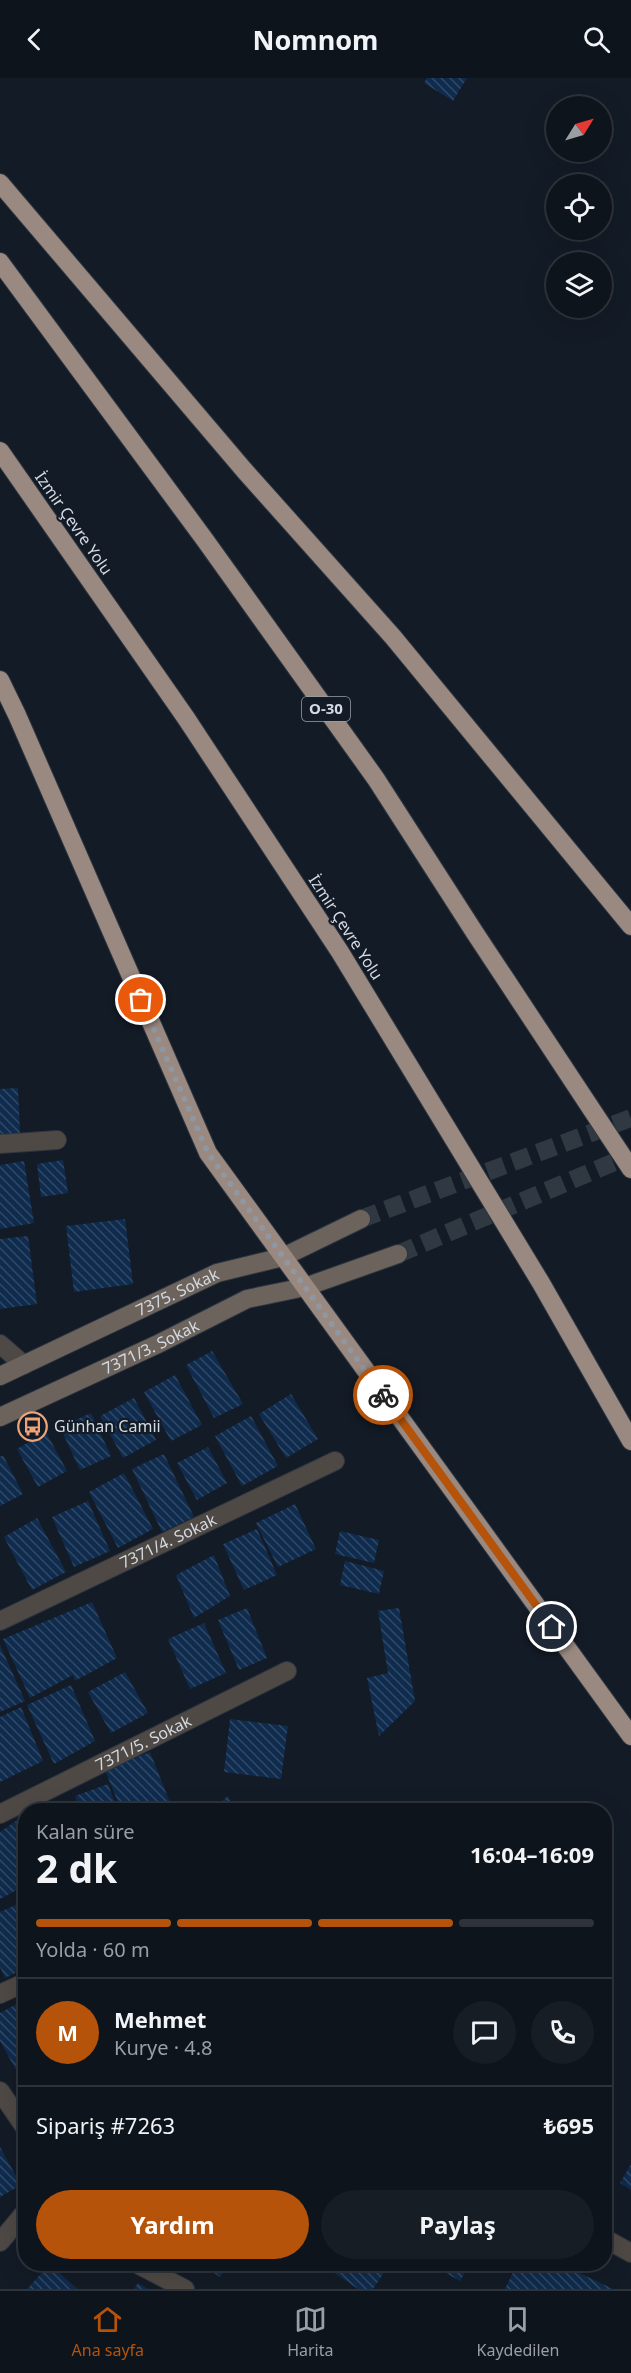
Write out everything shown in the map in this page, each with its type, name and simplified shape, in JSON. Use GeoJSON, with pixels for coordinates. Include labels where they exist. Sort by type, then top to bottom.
{"type":"FeatureCollection","features":[{"type":"Feature","properties":{"kind":"highway"},"geometry":{"type":"LineString","coordinates":[[0,183],[244,470],[393,637],[631,926]]}},
{"type":"Feature","properties":{"kind":"highway","name":"O-30"},"geometry":{"type":"LineString","coordinates":[[0,262],[212,549],[376,779],[631,1169]]}},
{"type":"Feature","properties":{"kind":"highway","name":"İzmir Çevre Yolu"},"geometry":{"type":"LineString","coordinates":[[0,451],[186,718],[340,952],[541,1283],[631,1441]]}},
{"type":"Feature","properties":{"kind":"highway"},"geometry":{"type":"LineString","coordinates":[[0,680],[208,1153],[631,1736]]}},
{"type":"Feature","properties":{"kind":"street"},"geometry":{"type":"LineString","coordinates":[[0,1144],[57,1140]]}},
{"type":"Feature","properties":{"kind":"street","name":"7375. Sokak"},"geometry":{"type":"LineString","coordinates":[[0,1376],[217,1273],[283,1257],[360,1219]]}},
{"type":"Feature","properties":{"kind":"street"},"geometry":{"type":"LineString","coordinates":[[305,1287],[398,1254]]}},
{"type":"Feature","properties":{"kind":"street","name":"7371/3. Sokak"},"geometry":{"type":"LineString","coordinates":[[0,1417],[158,1344],[247,1299],[305,1287]]}},
{"type":"Feature","properties":{"kind":"street"},"geometry":{"type":"LineString","coordinates":[[0,1344],[24,1365]]}},
{"type":"Feature","properties":{"kind":"street","name":"7371/4. Sokak"},"geometry":{"type":"LineString","coordinates":[[0,1621],[335,1461]]}},
{"type":"Feature","properties":{"kind":"street","name":"7371/5. Sokak"},"geometry":{"type":"LineString","coordinates":[[22,1803],[287,1671]]}},
{"type":"Feature","properties":{"kind":"street","name":"7371/5. Sokak"},"geometry":{"type":"LineString","coordinates":[[0,1814],[18,1805]]}},
{"type":"Feature","properties":{"kind":"street"},"geometry":{"type":"LineString","coordinates":[[0,1994],[18,1986]]}},
{"type":"Feature","properties":{"kind":"street"},"geometry":{"type":"LineString","coordinates":[[0,2091],[18,2118]]}},
{"type":"Feature","properties":{"kind":"street"},"geometry":{"type":"LineString","coordinates":[[0,2242],[18,2221]]}},
{"type":"Feature","properties":{"kind":"street"},"geometry":{"type":"LineString","coordinates":[[612,2242],[631,2253]]}},
{"type":"Feature","properties":{"kind":"street"},"geometry":{"type":"LineString","coordinates":[[150,2271],[185,2289]]}},
{"type":"Feature","properties":{"kind":"building"},"geometry":{"type":"Polygon","coordinates":[[[427,78],[467,78],[453,101],[424,83],[427,78]]]}},
{"type":"Feature","properties":{"kind":"building"},"geometry":{"type":"Polygon","coordinates":[[[18,1088],[20,1134],[0,1135],[0,1089],[18,1088]]]}},
{"type":"Feature","properties":{"kind":"building"},"geometry":{"type":"Polygon","coordinates":[[[63,1160],[68,1193],[41,1197],[37,1164],[63,1160]]]}},
{"type":"Feature","properties":{"kind":"building"},"geometry":{"type":"Polygon","coordinates":[[[24,1161],[34,1223],[0,1229],[0,1165],[24,1161]]]}},
{"type":"Feature","properties":{"kind":"building"},"geometry":{"type":"Polygon","coordinates":[[[125,1219],[133,1284],[74,1292],[66,1226],[125,1219]]]}},
{"type":"Feature","properties":{"kind":"building"},"geometry":{"type":"Polygon","coordinates":[[[28,1236],[37,1304],[0,1309],[0,1239],[28,1236]]]}},
{"type":"Feature","properties":{"kind":"building"},"geometry":{"type":"Polygon","coordinates":[[[212,1351],[243,1404],[214,1418],[186,1365],[212,1351]]]}},
{"type":"Feature","properties":{"kind":"building"},"geometry":{"type":"Polygon","coordinates":[[[175,1375],[202,1425],[171,1441],[144,1392],[175,1375]]]}},
{"type":"Feature","properties":{"kind":"building"},"geometry":{"type":"Polygon","coordinates":[[[291,1394],[318,1439],[286,1458],[259,1414],[291,1394]]]}},
{"type":"Feature","properties":{"kind":"building"},"geometry":{"type":"Polygon","coordinates":[[[134,1398],[156,1440],[123,1458],[100,1416],[134,1398]]]}},
{"type":"Feature","properties":{"kind":"building"},"geometry":{"type":"Polygon","coordinates":[[[91,1413],[111,1456],[80,1470],[60,1427],[91,1413]]]}},
{"type":"Feature","properties":{"kind":"building"},"geometry":{"type":"Polygon","coordinates":[[[251,1416],[278,1466],[242,1486],[215,1436],[251,1416]]]}},
{"type":"Feature","properties":{"kind":"building"},"geometry":{"type":"Polygon","coordinates":[[[46,1432],[67,1471],[38,1487],[17,1449],[46,1432]]]}},
{"type":"Feature","properties":{"kind":"building"},"geometry":{"type":"Polygon","coordinates":[[[208,1447],[227,1483],[197,1500],[177,1463],[208,1447]]]}},
{"type":"Feature","properties":{"kind":"building"},"geometry":{"type":"Polygon","coordinates":[[[164,1454],[194,1517],[162,1532],[132,1469],[164,1454]]]}},
{"type":"Feature","properties":{"kind":"building"},"geometry":{"type":"Polygon","coordinates":[[[3,1455],[23,1494],[0,1506],[0,1457],[3,1455]]]}},
{"type":"Feature","properties":{"kind":"building"},"geometry":{"type":"Polygon","coordinates":[[[124,1473],[153,1529],[118,1548],[89,1492],[124,1473]]]}},
{"type":"Feature","properties":{"kind":"building"},"geometry":{"type":"Polygon","coordinates":[[[88,1501],[110,1551],[74,1567],[52,1517],[88,1501]]]}},
{"type":"Feature","properties":{"kind":"building"},"geometry":{"type":"Polygon","coordinates":[[[295,1504],[316,1549],[278,1567],[256,1523],[295,1504]]]}},
{"type":"Feature","properties":{"kind":"building"},"geometry":{"type":"Polygon","coordinates":[[[37,1518],[66,1572],[32,1590],[4,1537],[37,1518]]]}},
{"type":"Feature","properties":{"kind":"building"},"geometry":{"type":"Polygon","coordinates":[[[257,1529],[277,1575],[244,1590],[223,1544],[257,1529]]]}},
{"type":"Feature","properties":{"kind":"building"},"geometry":{"type":"Polygon","coordinates":[[[340,1531],[379,1540],[374,1563],[335,1554],[340,1531]]]}},
{"type":"Feature","properties":{"kind":"building"},"geometry":{"type":"Polygon","coordinates":[[[214,1555],[230,1596],[194,1618],[176,1575],[214,1555]]]}},
{"type":"Feature","properties":{"kind":"building"},"geometry":{"type":"Polygon","coordinates":[[[345,1561],[384,1571],[379,1594],[340,1585],[345,1561]]]}},
{"type":"Feature","properties":{"kind":"building"},"geometry":{"type":"Polygon","coordinates":[[[92,1602],[117,1658],[75,1681],[73,1675],[30,1698],[3,1639],[92,1602]]]}},
{"type":"Feature","properties":{"kind":"building"},"geometry":{"type":"Polygon","coordinates":[[[247,1608],[267,1658],[239,1670],[218,1620],[247,1608]]]}},
{"type":"Feature","properties":{"kind":"building"},"geometry":{"type":"Polygon","coordinates":[[[399,1608],[415,1701],[379,1736],[367,1678],[388,1673],[378,1611],[399,1608]]]}},
{"type":"Feature","properties":{"kind":"building"},"geometry":{"type":"Polygon","coordinates":[[[204,1623],[226,1673],[190,1689],[168,1639],[204,1623]]]}},
{"type":"Feature","properties":{"kind":"building"},"geometry":{"type":"Polygon","coordinates":[[[0,1645],[25,1701],[0,1712],[0,1645]]]}},
{"type":"Feature","properties":{"kind":"building"},"geometry":{"type":"Polygon","coordinates":[[[125,1672],[148,1713],[111,1733],[88,1692],[125,1672]]]}},
{"type":"Feature","properties":{"kind":"building"},"geometry":{"type":"Polygon","coordinates":[[[71,1685],[95,1741],[54,1764],[27,1705],[71,1685]]]}},
{"type":"Feature","properties":{"kind":"building"},"geometry":{"type":"Polygon","coordinates":[[[21,1707],[43,1761],[0,1782],[0,1717],[21,1707]]]}},
{"type":"Feature","properties":{"kind":"building"},"geometry":{"type":"Polygon","coordinates":[[[230,1719],[288,1726],[281,1779],[224,1772],[230,1719]]]}},
{"type":"Feature","properties":{"kind":"building"},"geometry":{"type":"Polygon","coordinates":[[[150,1752],[170,1803],[118,1803],[105,1770],[150,1752]]]}},
{"type":"Feature","properties":{"kind":"building"},"geometry":{"type":"Polygon","coordinates":[[[108,1784],[115,1803],[78,1803],[75,1796],[108,1784]]]}},
{"type":"Feature","properties":{"kind":"building"},"geometry":{"type":"Polygon","coordinates":[[[228,1796],[231,1803],[219,1803],[228,1796]]]}},
{"type":"Feature","properties":{"kind":"building"},"geometry":{"type":"Polygon","coordinates":[[[18,1820],[18,1889],[0,1899],[0,1832],[18,1820]]]}},
{"type":"Feature","properties":{"kind":"building"},"geometry":{"type":"Polygon","coordinates":[[[18,1904],[18,1972],[5,1978],[0,1967],[0,1912],[18,1904]]]}},
{"type":"Feature","properties":{"kind":"building"},"geometry":{"type":"Polygon","coordinates":[[[18,2003],[18,2074],[0,2041],[0,2013],[18,2003]]]}},
{"type":"Feature","properties":{"kind":"building"},"geometry":{"type":"Polygon","coordinates":[[[0,2147],[18,2180],[18,2187],[0,2197],[0,2147]]]}},
{"type":"Feature","properties":{"kind":"building"},"geometry":{"type":"Polygon","coordinates":[[[631,2164],[631,2190],[620,2183],[631,2164]]]}},
{"type":"Feature","properties":{"kind":"building"},"geometry":{"type":"Polygon","coordinates":[[[44,2271],[58,2271],[77,2289],[27,2289],[44,2271]]]}},
{"type":"Feature","properties":{"kind":"building"},"geometry":{"type":"Polygon","coordinates":[[[211,2271],[224,2271],[220,2277],[211,2271]]]}},
{"type":"Feature","properties":{"kind":"building"},"geometry":{"type":"Polygon","coordinates":[[[331,2271],[385,2271],[373,2289],[358,2289],[331,2271]]]}},
{"type":"Feature","properties":{"kind":"building"},"geometry":{"type":"Polygon","coordinates":[[[442,2271],[466,2271],[460,2281],[442,2271]]]}},
{"type":"Feature","properties":{"kind":"building"},"geometry":{"type":"Polygon","coordinates":[[[514,2271],[576,2271],[613,2289],[505,2289],[514,2271]]]}},
{"type":"Feature","properties":{"kind":"building"},"geometry":{"type":"Polygon","coordinates":[[[138,2283],[148,2289],[134,2289],[138,2283]]]}},
{"type":"Feature","properties":{"kind":"tunnel"},"geometry":{"type":"LineString","coordinates":[[361,1219],[631,1118]]}},
{"type":"Feature","properties":{"kind":"tunnel"},"geometry":{"type":"LineString","coordinates":[[398,1254],[631,1155]]}},
{"type":"Feature","properties":{"kind":"way so far"},"geometry":{"type":"LineString","coordinates":[[141,1000],[208,1153],[383,1395]]}},
{"type":"Feature","properties":{"kind":"place","name":"Günhan Camii"},"geometry":{"type":"Point","coordinates":[33,1426]}},
{"type":"Feature","properties":{"kind":"route"},"geometry":{"type":"LineString","coordinates":[[383,1395],[552,1627]]}}]}
